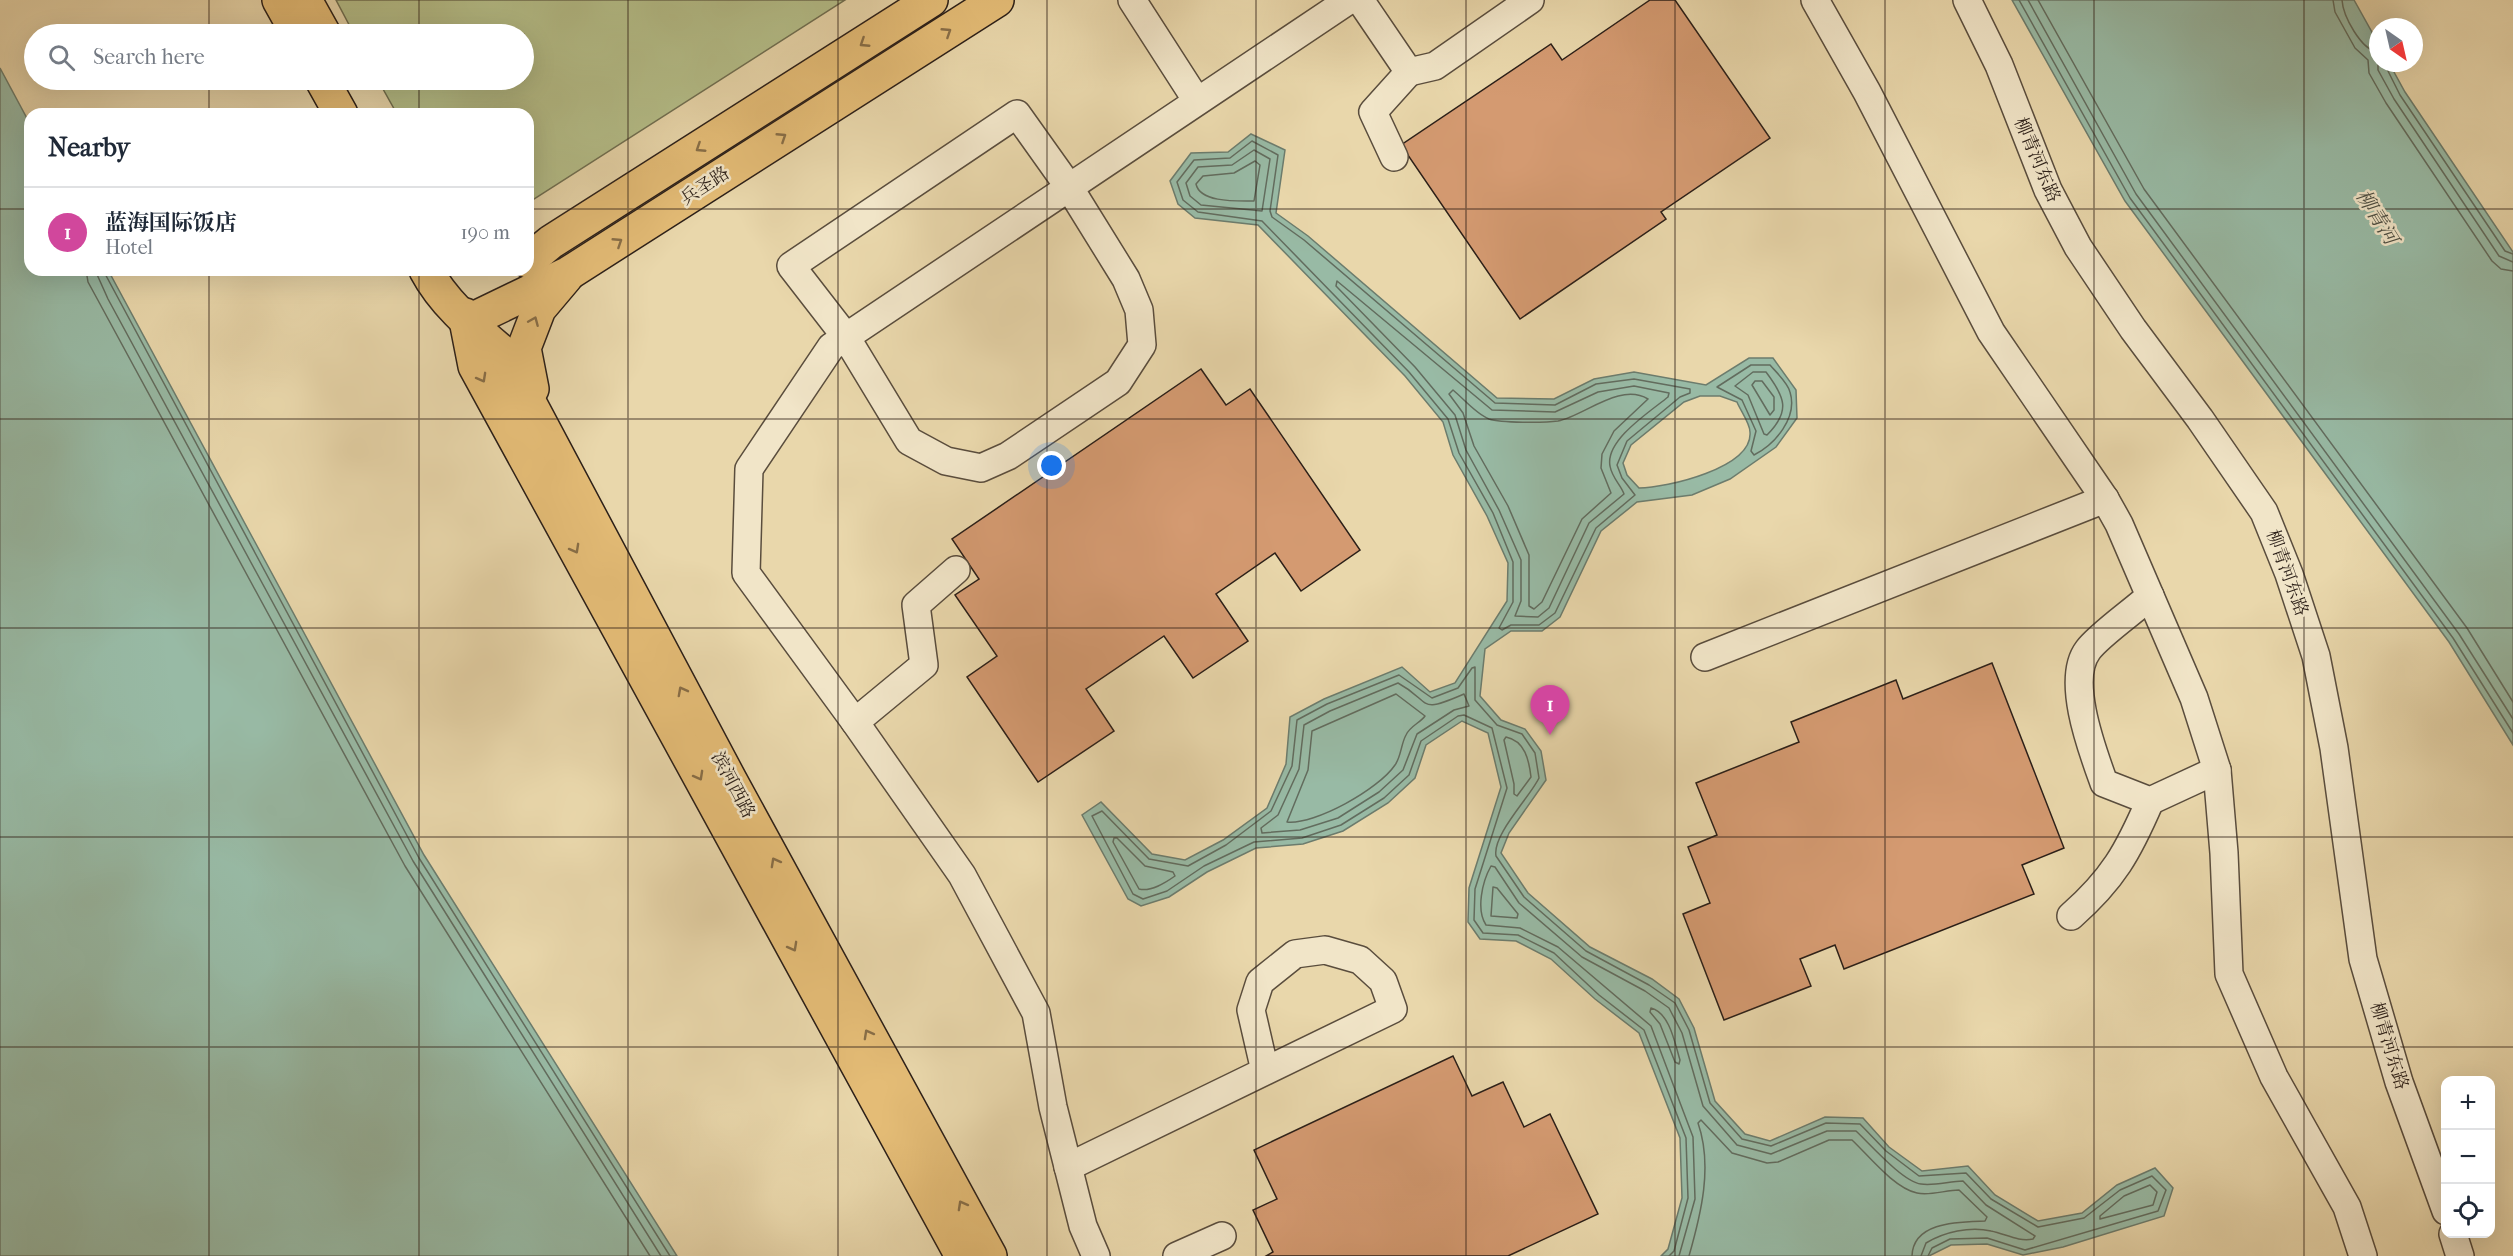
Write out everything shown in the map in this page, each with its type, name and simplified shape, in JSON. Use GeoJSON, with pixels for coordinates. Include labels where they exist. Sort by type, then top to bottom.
{"type":"FeatureCollection","features":[{"type":"Feature","properties":{"kind":"main road"},"geometry":{"type":"LineString","coordinates":[[279,0],[292,24]]}},
{"type":"Feature","properties":{"kind":"main road"},"geometry":{"type":"LineString","coordinates":[[305,0],[318,24]]}},
{"type":"Feature","properties":{"kind":"main road","name":"兵圣路"},"geometry":{"type":"LineString","coordinates":[[536,250],[931,0]]}},
{"type":"Feature","properties":{"kind":"main road","name":"兵圣路"},"geometry":{"type":"LineString","coordinates":[[467,322],[568,273],[997,0]]}},
{"type":"Feature","properties":{"kind":"main road"},"geometry":{"type":"LineString","coordinates":[[328,90],[338,108]]}},
{"type":"Feature","properties":{"kind":"main road"},"geometry":{"type":"LineString","coordinates":[[353,90],[363,108]]}},
{"type":"Feature","properties":{"kind":"main road"},"geometry":{"type":"LineString","coordinates":[[538,418],[524,348],[539,309],[568,273]]}},
{"type":"Feature","properties":{"kind":"main road","name":"滨河西路"},"geometry":{"type":"LineString","coordinates":[[429,276],[434,285],[467,322],[503,353],[730,780],[990,1256]]}},
{"type":"Feature","properties":{"kind":"main road","name":"滨河西路"},"geometry":{"type":"LineString","coordinates":[[453,276],[467,322],[475,366],[962,1256]]}},
{"type":"Feature","properties":{"kind":"main road"},"geometry":{"type":"LineString","coordinates":[[467,322],[511,276]]}},
{"type":"Feature","properties":{"kind":"street"},"geometry":{"type":"LineString","coordinates":[[1132,0],[1197,101]]}},
{"type":"Feature","properties":{"kind":"street"},"geometry":{"type":"LineString","coordinates":[[1096,1256],[1083,1226],[1053,1107],[1036,1013],[962,875],[855,722],[746,573],[749,469],[831,347],[1350,0]]}},
{"type":"Feature","properties":{"kind":"street"},"geometry":{"type":"LineString","coordinates":[[1359,0],[1409,72]]}},
{"type":"Feature","properties":{"kind":"street"},"geometry":{"type":"LineString","coordinates":[[1394,157],[1372,112],[1409,72],[1435,66],[1530,0]]}},
{"type":"Feature","properties":{"kind":"street"},"geometry":{"type":"LineString","coordinates":[[1815,0],[1867,92],[1991,332],[2105,499],[2119,524],[2194,698],[2217,770],[2224,853],[2229,974],[2274,1077],[2347,1207],[2363,1256]]}},
{"type":"Feature","properties":{"kind":"street","name":"柳青河东路"},"geometry":{"type":"LineString","coordinates":[[1967,0],[1999,65],[2048,190],[2078,247],[2133,329],[2200,419],[2264,512],[2289,574],[2316,656],[2334,748],[2363,959],[2399,1082],[2441,1200]]}},
{"type":"Feature","properties":{"kind":"street"},"geometry":{"type":"LineString","coordinates":[[1017,114],[1069,187],[1126,279],[1139,310],[1142,345],[1118,382],[1017,450],[981,468],[946,461],[909,441],[846,337],[791,266],[1017,114]]}},
{"type":"Feature","properties":{"kind":"street"},"geometry":{"type":"LineString","coordinates":[[1704,657],[2105,499]]}},
{"type":"Feature","properties":{"kind":"street"},"geometry":{"type":"LineString","coordinates":[[855,722],[924,665],[916,605],[956,570]]}},
{"type":"Feature","properties":{"kind":"street"},"geometry":{"type":"LineString","coordinates":[[2150,596],[2086,651],[2077,688],[2091,746],[2104,783],[2150,801]]}},
{"type":"Feature","properties":{"kind":"street"},"geometry":{"type":"LineString","coordinates":[[2071,916],[2101,890],[2131,845],[2150,801],[2217,770]]}},
{"type":"Feature","properties":{"kind":"street"},"geometry":{"type":"LineString","coordinates":[[1068,1167],[1393,1009],[1383,981],[1360,960],[1325,950],[1295,954],[1260,982],[1251,1010],[1265,1071]]}},
{"type":"Feature","properties":{"kind":"street"},"geometry":{"type":"LineString","coordinates":[[1177,1256],[1222,1236]]}},
{"type":"Feature","properties":{"kind":"street"},"geometry":{"type":"LineString","coordinates":[[2455,1238],[2460,1256]]}},
{"type":"Feature","properties":{"kind":"shaded area"},"geometry":{"type":"Polygon","coordinates":[[[336,0],[845,0],[534,199],[534,108],[394,108],[384,90],[534,90],[534,24],[349,24],[336,0]]]}},
{"type":"Feature","properties":{"kind":"water","name":"柳青河"},"geometry":{"type":"Polygon","coordinates":[[[2012,0],[2354,0],[2369,27],[2369,72],[2394,72],[2405,92],[2513,252],[2513,745],[2449,642],[2125,201],[2012,0]]]}},
{"type":"Feature","properties":{"kind":"water"},"geometry":{"type":"Polygon","coordinates":[[[0,68],[24,113],[24,276],[111,276],[424,855],[677,1256],[0,1256],[0,68]]]}},
{"type":"Feature","properties":{"kind":"water"},"geometry":{"type":"Polygon","coordinates":[[[1251,134],[1285,150],[1276,213],[1308,236],[1497,398],[1554,399],[1594,379],[1634,372],[1706,385],[1749,358],[1773,358],[1796,390],[1797,418],[1776,447],[1730,479],[1692,495],[1637,502],[1601,531],[1560,617],[1542,631],[1511,631],[1485,649],[1480,696],[1501,720],[1525,729],[1541,751],[1546,780],[1509,833],[1501,853],[1528,893],[1590,947],[1652,979],[1679,999],[1694,1028],[1715,1101],[1745,1134],[1770,1141],[1825,1117],[1863,1118],[1889,1147],[1922,1171],[1968,1166],[1995,1195],[2038,1221],[2082,1213],[2117,1185],[2155,1168],[2173,1188],[2164,1216],[2063,1247],[2023,1255],[1987,1244],[1951,1245],[1929,1256],[1661,1256],[1668,1249],[1682,1198],[1680,1138],[1639,1033],[1595,999],[1551,959],[1516,941],[1480,939],[1468,922],[1469,888],[1501,787],[1488,733],[1462,721],[1426,745],[1415,778],[1388,803],[1343,831],[1303,844],[1256,848],[1207,872],[1169,897],[1141,906],[1128,899],[1082,815],[1101,802],[1152,854],[1185,860],[1223,840],[1267,808],[1286,764],[1290,717],[1324,699],[1402,667],[1430,692],[1455,683],[1507,601],[1508,563],[1487,516],[1453,455],[1443,422],[1405,376],[1258,225],[1195,218],[1178,204],[1170,181],[1191,153],[1228,152],[1251,134]],[[1700,396],[1684,402],[1631,445],[1623,463],[1627,475],[1639,488],[1668,484],[1706,474],[1738,456],[1747,445],[1750,428],[1737,402],[1720,396],[1700,396]]]}},
{"type":"Feature","properties":{"kind":"building"},"geometry":{"type":"Polygon","coordinates":[[[1650,0],[1675,0],[1770,138],[1661,212],[1666,219],[1520,319],[1401,145],[1551,44],[1562,60],[1650,0]]]}},
{"type":"Feature","properties":{"kind":"building"},"geometry":{"type":"Polygon","coordinates":[[[1201,369],[1226,405],[1250,389],[1360,550],[1301,591],[1275,553],[1216,594],[1248,641],[1193,678],[1164,636],[1086,689],[1114,731],[1038,782],[967,677],[997,656],[955,595],[979,579],[952,539],[1201,369]]]}},
{"type":"Feature","properties":{"kind":"building"},"geometry":{"type":"Polygon","coordinates":[[[1992,663],[2064,848],[2022,865],[2034,894],[1844,969],[1835,945],[1800,959],[1811,986],[1724,1020],[1683,914],[1710,903],[1688,847],[1717,835],[1696,783],[1799,742],[1791,722],[1896,680],[1903,699],[1992,663]]]}},
{"type":"Feature","properties":{"kind":"building"},"geometry":{"type":"Polygon","coordinates":[[[1453,1056],[1472,1096],[1503,1082],[1524,1127],[1550,1114],[1598,1214],[1508,1256],[1266,1256],[1273,1252],[1253,1210],[1277,1199],[1254,1150],[1453,1056]]]}},
{"type":"Feature","properties":{"kind":"place","name":"蓝海国际饭店"},"geometry":{"type":"Point","coordinates":[1550,735]}}]}
